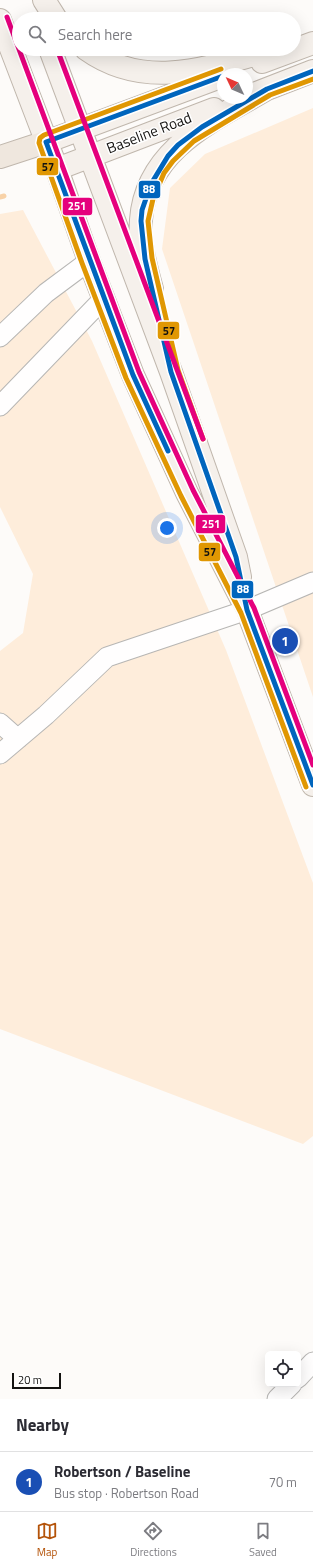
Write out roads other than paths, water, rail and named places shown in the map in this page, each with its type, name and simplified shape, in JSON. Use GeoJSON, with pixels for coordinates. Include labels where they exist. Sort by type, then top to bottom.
{"type":"FeatureCollection","features":[{"type":"Feature","properties":{"kind":"highway"},"geometry":{"type":"LineString","coordinates":[[0,157],[46,142]]}},
{"type":"Feature","properties":{"kind":"main road"},"geometry":{"type":"LineString","coordinates":[[31,0],[35,12]]}},
{"type":"Feature","properties":{"kind":"main road"},"geometry":{"type":"LineString","coordinates":[[44,0],[52,12]]}},
{"type":"Feature","properties":{"kind":"main road"},"geometry":{"type":"LineString","coordinates":[[0,20],[12,52]]}},
{"type":"Feature","properties":{"kind":"main road"},"geometry":{"type":"LineString","coordinates":[[301,41],[313,38]]}},
{"type":"Feature","properties":{"kind":"main road"},"geometry":{"type":"LineString","coordinates":[[301,47],[313,43]]}},
{"type":"Feature","properties":{"kind":"main road"},"geometry":{"type":"LineString","coordinates":[[14,56],[57,169],[89,261],[133,375],[187,493],[247,610],[313,785]]}},
{"type":"Feature","properties":{"kind":"main road"},"geometry":{"type":"LineString","coordinates":[[53,56],[171,372],[236,557],[247,610]]}},
{"type":"Feature","properties":{"kind":"main road"},"geometry":{"type":"LineString","coordinates":[[99,56],[122,68],[140,72],[168,74],[221,64],[249,56]]}},
{"type":"Feature","properties":{"kind":"main road"},"geometry":{"type":"LineString","coordinates":[[244,68],[277,56]]}},
{"type":"Feature","properties":{"kind":"main road"},"geometry":{"type":"LineString","coordinates":[[253,94],[313,71]]}},
{"type":"Feature","properties":{"kind":"main road","name":"Baseline Road"},"geometry":{"type":"LineString","coordinates":[[46,142],[217,78]]}},
{"type":"Feature","properties":{"kind":"main road"},"geometry":{"type":"LineString","coordinates":[[171,372],[141,238],[141,216],[146,197],[158,170],[178,145],[202,127],[267,89]]}},
{"type":"Feature","properties":{"kind":"main road","name":"Baseline Road"},"geometry":{"type":"LineString","coordinates":[[57,169],[226,104]]}},
{"type":"Feature","properties":{"kind":"lane"},"geometry":{"type":"LineString","coordinates":[[0,337],[46,294],[89,261]]}},
{"type":"Feature","properties":{"kind":"lane"},"geometry":{"type":"LineString","coordinates":[[0,406],[104,299]]}},
{"type":"Feature","properties":{"kind":"lane"},"geometry":{"type":"LineString","coordinates":[[0,754],[46,714],[107,657],[247,610],[313,582]]}},
{"type":"Feature","properties":{"kind":"lane"},"geometry":{"type":"LineString","coordinates":[[0,723],[18,739]]}},
{"type":"Feature","properties":{"kind":"lane"},"geometry":{"type":"LineString","coordinates":[[301,1375],[313,1362]]}},
{"type":"Feature","properties":{"kind":"lane"},"geometry":{"type":"LineString","coordinates":[[278,1399],[289,1387]]}},
{"type":"Feature","properties":{"kind":"waterway"},"geometry":{"type":"LineString","coordinates":[[0,197],[4,196]]}},
{"type":"Feature","properties":{"kind":"place","name":"Robertson / Baseline"},"geometry":{"type":"Point","coordinates":[285,641]}}]}
